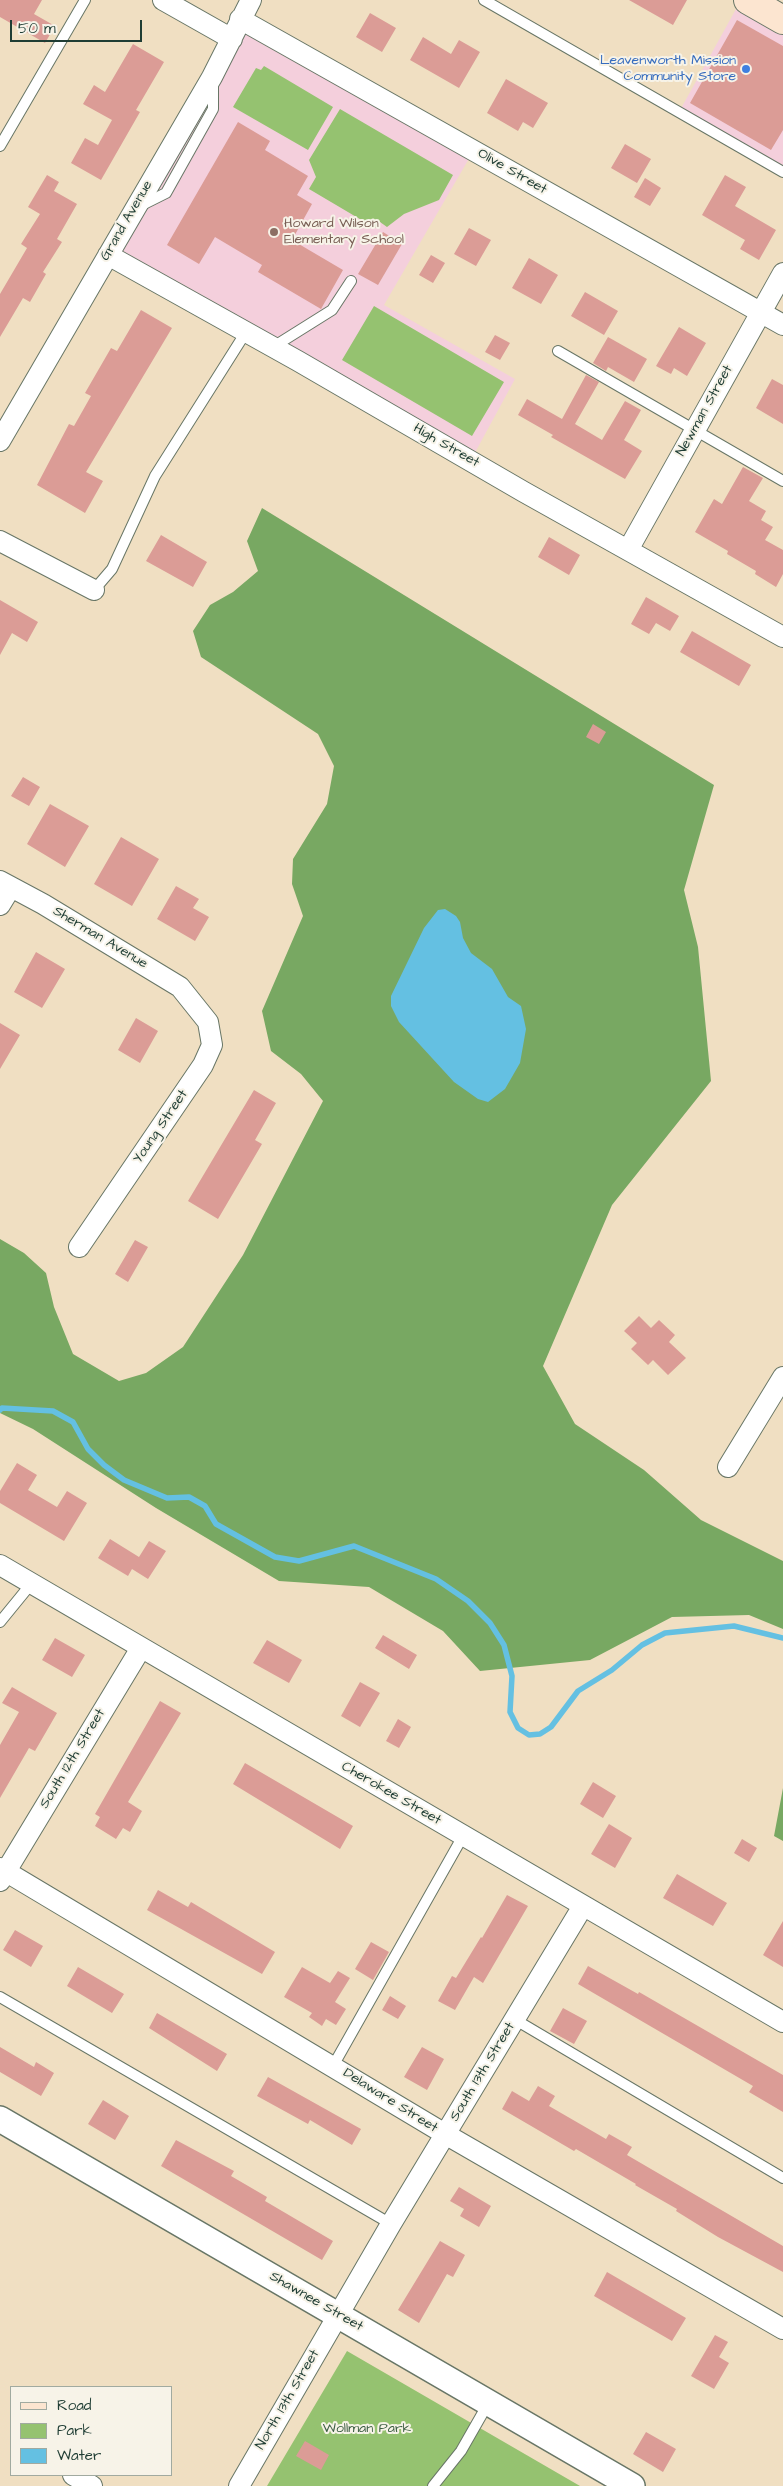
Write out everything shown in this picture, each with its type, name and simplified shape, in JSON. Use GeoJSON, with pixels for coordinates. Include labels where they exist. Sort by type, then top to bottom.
{"type":"FeatureCollection","features":[{"type":"Feature","properties":{"kind":"main road"},"geometry":{"type":"LineString","coordinates":[[748,0],[783,20]]}},
{"type":"Feature","properties":{"kind":"street"},"geometry":{"type":"LineString","coordinates":[[163,0],[232,39]]}},
{"type":"Feature","properties":{"kind":"street","name":"Grand Avenue"},"geometry":{"type":"LineString","coordinates":[[3,431],[212,77],[251,0]]}},
{"type":"Feature","properties":{"kind":"street","name":"Olive Street"},"geometry":{"type":"LineString","coordinates":[[240,19],[783,325]]}},
{"type":"Feature","properties":{"kind":"street","name":"High Street"},"geometry":{"type":"LineString","coordinates":[[108,255],[783,637]]}},
{"type":"Feature","properties":{"kind":"street","name":"Newman Street"},"geometry":{"type":"LineString","coordinates":[[628,550],[783,273]]}},
{"type":"Feature","properties":{"kind":"street"},"geometry":{"type":"LineString","coordinates":[[0,541],[94,590]]}},
{"type":"Feature","properties":{"kind":"street"},"geometry":{"type":"LineString","coordinates":[[0,905],[5,884]]}},
{"type":"Feature","properties":{"kind":"street","name":"Sherman Avenue"},"geometry":{"type":"LineString","coordinates":[[5,884],[180,987],[193,1003]]}},
{"type":"Feature","properties":{"kind":"street","name":"Young Street"},"geometry":{"type":"LineString","coordinates":[[79,1247],[203,1065],[212,1045],[208,1022],[193,1003]]}},
{"type":"Feature","properties":{"kind":"street"},"geometry":{"type":"LineString","coordinates":[[728,1467],[783,1377]]}},
{"type":"Feature","properties":{"kind":"street","name":"Cherokee Street"},"geometry":{"type":"LineString","coordinates":[[0,1565],[783,2022]]}},
{"type":"Feature","properties":{"kind":"street","name":"South 12th Street"},"geometry":{"type":"LineString","coordinates":[[2,1873],[141,1648]]}},
{"type":"Feature","properties":{"kind":"street","name":"Delaware Street"},"geometry":{"type":"LineString","coordinates":[[2,1873],[445,2134],[783,2330]]}},
{"type":"Feature","properties":{"kind":"street","name":"South 13th Street"},"geometry":{"type":"LineString","coordinates":[[338,2315],[583,1906]]}},
{"type":"Feature","properties":{"kind":"street","name":"Shawnee Street"},"geometry":{"type":"LineString","coordinates":[[0,2119],[632,2486]]}},
{"type":"Feature","properties":{"kind":"street","name":"North 13th Street"},"geometry":{"type":"LineString","coordinates":[[238,2486],[338,2315]]}},
{"type":"Feature","properties":{"kind":"street"},"geometry":{"type":"LineString","coordinates":[[74,2476],[92,2486]]}},
{"type":"Feature","properties":{"kind":"lane"},"geometry":{"type":"LineString","coordinates":[[0,146],[85,0]]}},
{"type":"Feature","properties":{"kind":"lane"},"geometry":{"type":"LineString","coordinates":[[484,0],[783,172]]}},
{"type":"Feature","properties":{"kind":"lane"},"geometry":{"type":"LineString","coordinates":[[272,347],[332,310],[351,281]]}},
{"type":"Feature","properties":{"kind":"lane"},"geometry":{"type":"LineString","coordinates":[[94,590],[112,568],[155,476],[246,332]]}},
{"type":"Feature","properties":{"kind":"lane"},"geometry":{"type":"LineString","coordinates":[[558,351],[783,481]]}},
{"type":"Feature","properties":{"kind":"lane"},"geometry":{"type":"LineString","coordinates":[[0,1622],[31,1584]]}},
{"type":"Feature","properties":{"kind":"lane"},"geometry":{"type":"LineString","coordinates":[[332,2066],[463,1836]]}},
{"type":"Feature","properties":{"kind":"lane"},"geometry":{"type":"LineString","coordinates":[[0,1997],[391,2224]]}},
{"type":"Feature","properties":{"kind":"lane"},"geometry":{"type":"LineString","coordinates":[[514,2020],[783,2178]]}},
{"type":"Feature","properties":{"kind":"lane"},"geometry":{"type":"LineString","coordinates":[[433,2486],[461,2451],[489,2402]]}},
{"type":"Feature","properties":{"kind":"shaded area","name":"Leavenworth Mission Community Store"},"geometry":{"type":"Polygon","coordinates":[[[741,0],[783,20],[783,172],[679,112],[741,0]]]}},
{"type":"Feature","properties":{"kind":"shaded area","name":"Howard Wilson Elementary School"},"geometry":{"type":"Polygon","coordinates":[[[240,19],[474,150],[384,305],[515,379],[471,460],[108,255],[240,19]]]}},
{"type":"Feature","properties":{"kind":"green space"},"geometry":{"type":"Polygon","coordinates":[[[264,66],[333,107],[308,150],[233,107],[256,68],[261,70],[264,66]]]}},
{"type":"Feature","properties":{"kind":"green space"},"geometry":{"type":"Polygon","coordinates":[[[340,109],[453,175],[439,200],[404,214],[387,227],[380,222],[375,228],[309,189],[316,177],[309,160],[340,109]]]}},
{"type":"Feature","properties":{"kind":"green space"},"geometry":{"type":"Polygon","coordinates":[[[374,306],[504,382],[472,436],[342,360],[374,306]]]}},
{"type":"Feature","properties":{"kind":"green space"},"geometry":{"type":"Polygon","coordinates":[[[262,508],[714,785],[684,890],[698,947],[711,1081],[612,1205],[543,1366],[575,1424],[644,1470],[701,1520],[783,1561],[783,1629],[749,1615],[672,1617],[590,1660],[480,1671],[443,1631],[369,1587],[279,1581],[156,1508],[33,1429],[0,1413],[0,1239],[24,1253],[46,1273],[54,1307],[73,1354],[119,1381],[146,1373],[183,1347],[243,1255],[323,1101],[301,1074],[271,1051],[262,1011],[303,916],[292,884],[293,859],[327,804],[334,766],[318,734],[201,657],[193,631],[210,605],[233,592],[258,571],[247,541],[262,508]]]}},
{"type":"Feature","properties":{"kind":"green space"},"geometry":{"type":"Polygon","coordinates":[[[783,1788],[783,1841],[774,1836],[783,1788]]]}},
{"type":"Feature","properties":{"kind":"green space","name":"Wollman Park"},"geometry":{"type":"Polygon","coordinates":[[[347,2351],[580,2486],[267,2486],[347,2351]]]}},
{"type":"Feature","properties":{"kind":"water"},"geometry":{"type":"Polygon","coordinates":[[[445,909],[456,916],[460,922],[463,938],[471,953],[492,969],[508,997],[521,1006],[526,1029],[520,1063],[505,1089],[488,1102],[478,1099],[454,1082],[399,1022],[391,1006],[391,996],[424,928],[438,910],[445,909]]]}},
{"type":"Feature","properties":{"kind":"building"},"geometry":{"type":"Polygon","coordinates":[[[0,0],[42,0],[34,14],[55,26],[45,43],[0,17],[0,0]]]}},
{"type":"Feature","properties":{"kind":"building"},"geometry":{"type":"Polygon","coordinates":[[[629,0],[687,0],[673,25],[629,0]]]}},
{"type":"Feature","properties":{"kind":"building"},"geometry":{"type":"Polygon","coordinates":[[[370,13],[396,28],[382,52],[356,37],[370,13]]]}},
{"type":"Feature","properties":{"kind":"building","name":"Leavenworth Mission Community Store"},"geometry":{"type":"Polygon","coordinates":[[[737,20],[783,46],[783,130],[771,150],[690,103],[737,20]]]}},
{"type":"Feature","properties":{"kind":"building"},"geometry":{"type":"Polygon","coordinates":[[[423,37],[451,54],[459,40],[480,52],[459,88],[410,60],[423,37]]]}},
{"type":"Feature","properties":{"kind":"building"},"geometry":{"type":"Polygon","coordinates":[[[133,44],[164,62],[136,110],[140,112],[101,180],[71,163],[85,138],[98,145],[112,120],[83,104],[94,85],[105,92],[133,44]]]}},
{"type":"Feature","properties":{"kind":"building"},"geometry":{"type":"Polygon","coordinates":[[[506,79],[548,103],[533,128],[523,122],[518,131],[487,113],[506,79]]]}},
{"type":"Feature","properties":{"kind":"building","name":"Howard Wilson Elementary School"},"geometry":{"type":"Polygon","coordinates":[[[238,122],[270,141],[265,150],[308,176],[297,195],[312,204],[292,240],[343,270],[321,309],[258,272],[262,265],[215,237],[199,264],[167,245],[238,122]]]}},
{"type":"Feature","properties":{"kind":"building"},"geometry":{"type":"Polygon","coordinates":[[[625,144],[651,159],[637,183],[611,168],[625,144]]]}},
{"type":"Feature","properties":{"kind":"building"},"geometry":{"type":"Polygon","coordinates":[[[47,175],[59,182],[54,191],[77,204],[57,239],[62,242],[43,272],[46,274],[30,302],[23,298],[0,337],[0,294],[27,248],[21,244],[40,214],[28,207],[47,175]]]}},
{"type":"Feature","properties":{"kind":"building"},"geometry":{"type":"Polygon","coordinates":[[[725,175],[746,187],[735,206],[776,230],[759,260],[740,249],[745,240],[702,215],[725,175]]]}},
{"type":"Feature","properties":{"kind":"building"},"geometry":{"type":"Polygon","coordinates":[[[645,178],[661,188],[650,206],[634,197],[645,178]]]}},
{"type":"Feature","properties":{"kind":"building"},"geometry":{"type":"Polygon","coordinates":[[[469,228],[491,240],[476,266],[454,254],[469,228]]]}},
{"type":"Feature","properties":{"kind":"building"},"geometry":{"type":"Polygon","coordinates":[[[383,232],[402,244],[378,285],[358,274],[383,232]]]}},
{"type":"Feature","properties":{"kind":"building"},"geometry":{"type":"Polygon","coordinates":[[[431,255],[445,263],[433,283],[419,275],[431,255]]]}},
{"type":"Feature","properties":{"kind":"building"},"geometry":{"type":"Polygon","coordinates":[[[529,258],[558,275],[541,304],[512,288],[529,258]]]}},
{"type":"Feature","properties":{"kind":"building"},"geometry":{"type":"Polygon","coordinates":[[[585,292],[618,311],[604,335],[571,316],[585,292]]]}},
{"type":"Feature","properties":{"kind":"building"},"geometry":{"type":"Polygon","coordinates":[[[141,310],[172,328],[86,472],[103,481],[85,513],[37,485],[69,424],[74,426],[91,396],[85,393],[111,348],[117,351],[141,310]]]}},
{"type":"Feature","properties":{"kind":"building"},"geometry":{"type":"Polygon","coordinates":[[[679,327],[706,343],[687,376],[674,368],[671,374],[656,366],[679,327]]]}},
{"type":"Feature","properties":{"kind":"building"},"geometry":{"type":"Polygon","coordinates":[[[495,335],[510,343],[500,360],[485,352],[495,335]]]}},
{"type":"Feature","properties":{"kind":"building"},"geometry":{"type":"Polygon","coordinates":[[[608,337],[647,359],[634,382],[608,367],[606,371],[593,363],[608,337]]]}},
{"type":"Feature","properties":{"kind":"building"},"geometry":{"type":"Polygon","coordinates":[[[586,375],[599,382],[575,424],[602,440],[625,401],[641,410],[624,440],[642,451],[625,479],[551,437],[553,435],[518,415],[527,399],[562,419],[586,375]]]}},
{"type":"Feature","properties":{"kind":"building"},"geometry":{"type":"Polygon","coordinates":[[[772,379],[783,385],[783,424],[756,408],[772,379]]]}},
{"type":"Feature","properties":{"kind":"building"},"geometry":{"type":"Polygon","coordinates":[[[743,467],[763,478],[749,501],[766,511],[761,520],[773,527],[765,540],[783,550],[783,574],[776,587],[755,574],[756,571],[727,554],[728,551],[695,532],[714,499],[722,504],[743,467]]]}},
{"type":"Feature","properties":{"kind":"building"},"geometry":{"type":"Polygon","coordinates":[[[161,535],[207,562],[193,587],[146,561],[161,535]]]}},
{"type":"Feature","properties":{"kind":"building"},"geometry":{"type":"Polygon","coordinates":[[[549,537],[580,555],[569,575],[538,557],[549,537]]]}},
{"type":"Feature","properties":{"kind":"building"},"geometry":{"type":"Polygon","coordinates":[[[646,597],[679,616],[670,631],[656,623],[649,634],[631,624],[646,597]]]}},
{"type":"Feature","properties":{"kind":"building"},"geometry":{"type":"Polygon","coordinates":[[[0,600],[38,622],[27,642],[12,633],[0,655],[0,600]]]}},
{"type":"Feature","properties":{"kind":"building"},"geometry":{"type":"Polygon","coordinates":[[[692,631],[751,665],[739,686],[680,652],[692,631]]]}},
{"type":"Feature","properties":{"kind":"building"},"geometry":{"type":"Polygon","coordinates":[[[593,724],[606,732],[599,744],[586,737],[593,724]]]}},
{"type":"Feature","properties":{"kind":"building"},"geometry":{"type":"Polygon","coordinates":[[[23,777],[40,787],[29,806],[11,796],[23,777]]]}},
{"type":"Feature","properties":{"kind":"building"},"geometry":{"type":"Polygon","coordinates":[[[50,804],[89,826],[65,867],[27,844],[50,804]]]}},
{"type":"Feature","properties":{"kind":"building"},"geometry":{"type":"Polygon","coordinates":[[[121,837],[159,859],[132,906],[94,884],[121,837]]]}},
{"type":"Feature","properties":{"kind":"building"},"geometry":{"type":"Polygon","coordinates":[[[176,886],[199,899],[193,908],[209,917],[195,941],[157,919],[176,886]]]}},
{"type":"Feature","properties":{"kind":"building"},"geometry":{"type":"Polygon","coordinates":[[[36,952],[65,969],[42,1008],[14,992],[36,952]]]}},
{"type":"Feature","properties":{"kind":"building"},"geometry":{"type":"Polygon","coordinates":[[[136,1018],[158,1031],[140,1063],[118,1050],[136,1018]]]}},
{"type":"Feature","properties":{"kind":"building"},"geometry":{"type":"Polygon","coordinates":[[[0,1023],[20,1035],[0,1069],[0,1023]]]}},
{"type":"Feature","properties":{"kind":"building"},"geometry":{"type":"Polygon","coordinates":[[[254,1090],[276,1103],[255,1140],[262,1144],[218,1219],[188,1201],[254,1090]]]}},
{"type":"Feature","properties":{"kind":"building"},"geometry":{"type":"Polygon","coordinates":[[[135,1240],[148,1247],[128,1282],[115,1274],[135,1240]]]}},
{"type":"Feature","properties":{"kind":"building"},"geometry":{"type":"Polygon","coordinates":[[[639,1316],[651,1328],[659,1320],[675,1335],[669,1342],[686,1358],[668,1375],[653,1360],[648,1365],[631,1349],[637,1343],[624,1331],[639,1316]]]}},
{"type":"Feature","properties":{"kind":"building"},"geometry":{"type":"Polygon","coordinates":[[[17,1463],[37,1475],[28,1490],[57,1507],[67,1491],[87,1503],[64,1541],[0,1503],[0,1491],[17,1463]]]}},
{"type":"Feature","properties":{"kind":"building"},"geometry":{"type":"Polygon","coordinates":[[[110,1539],[139,1557],[149,1541],[166,1551],[148,1579],[132,1569],[128,1576],[98,1558],[110,1539]]]}},
{"type":"Feature","properties":{"kind":"building"},"geometry":{"type":"Polygon","coordinates":[[[383,1635],[417,1655],[409,1669],[375,1648],[383,1635]]]}},
{"type":"Feature","properties":{"kind":"building"},"geometry":{"type":"Polygon","coordinates":[[[55,1638],[85,1655],[72,1677],[42,1660],[55,1638]]]}},
{"type":"Feature","properties":{"kind":"building"},"geometry":{"type":"Polygon","coordinates":[[[267,1640],[302,1660],[289,1683],[253,1663],[267,1640]]]}},
{"type":"Feature","properties":{"kind":"building"},"geometry":{"type":"Polygon","coordinates":[[[360,1682],[380,1693],[360,1727],[341,1716],[360,1682]]]}},
{"type":"Feature","properties":{"kind":"building"},"geometry":{"type":"Polygon","coordinates":[[[12,1687],[57,1713],[35,1751],[29,1748],[0,1798],[0,1745],[19,1712],[2,1703],[12,1687]]]}},
{"type":"Feature","properties":{"kind":"building"},"geometry":{"type":"Polygon","coordinates":[[[160,1701],[181,1713],[128,1802],[142,1811],[130,1832],[123,1828],[116,1839],[95,1826],[100,1817],[95,1814],[160,1701]]]}},
{"type":"Feature","properties":{"kind":"building"},"geometry":{"type":"Polygon","coordinates":[[[398,1719],[411,1727],[399,1748],[386,1741],[398,1719]]]}},
{"type":"Feature","properties":{"kind":"building"},"geometry":{"type":"Polygon","coordinates":[[[245,1763],[353,1826],[340,1849],[233,1784],[245,1763]]]}},
{"type":"Feature","properties":{"kind":"building"},"geometry":{"type":"Polygon","coordinates":[[[593,1782],[616,1796],[603,1818],[580,1804],[593,1782]]]}},
{"type":"Feature","properties":{"kind":"building"},"geometry":{"type":"Polygon","coordinates":[[[609,1824],[632,1838],[615,1868],[591,1854],[609,1824]]]}},
{"type":"Feature","properties":{"kind":"building"},"geometry":{"type":"Polygon","coordinates":[[[742,1839],[757,1848],[749,1862],[734,1853],[742,1839]]]}},
{"type":"Feature","properties":{"kind":"building"},"geometry":{"type":"Polygon","coordinates":[[[677,1874],[727,1903],[713,1926],[663,1898],[677,1874]]]}},
{"type":"Feature","properties":{"kind":"building"},"geometry":{"type":"Polygon","coordinates":[[[158,1890],[188,1907],[191,1902],[275,1952],[262,1974],[147,1910],[158,1890]]]}},
{"type":"Feature","properties":{"kind":"building"},"geometry":{"type":"Polygon","coordinates":[[[507,1895],[528,1906],[483,1983],[474,1977],[455,2010],[438,2001],[452,1976],[456,1978],[507,1895]]]}},
{"type":"Feature","properties":{"kind":"building"},"geometry":{"type":"Polygon","coordinates":[[[783,1921],[783,1967],[763,1955],[783,1921]]]}},
{"type":"Feature","properties":{"kind":"building"},"geometry":{"type":"Polygon","coordinates":[[[15,1930],[43,1946],[31,1967],[3,1950],[15,1930]]]}},
{"type":"Feature","properties":{"kind":"building"},"geometry":{"type":"Polygon","coordinates":[[[371,1942],[389,1952],[373,1980],[355,1969],[371,1942]]]}},
{"type":"Feature","properties":{"kind":"building"},"geometry":{"type":"Polygon","coordinates":[[[588,1966],[638,1994],[639,1992],[783,2075],[783,2112],[749,2092],[753,2086],[578,1984],[588,1966]]]}},
{"type":"Feature","properties":{"kind":"building"},"geometry":{"type":"Polygon","coordinates":[[[78,1967],[124,1994],[112,2013],[67,1986],[78,1967]]]}},
{"type":"Feature","properties":{"kind":"building"},"geometry":{"type":"Polygon","coordinates":[[[302,1967],[330,1983],[338,1971],[350,1978],[335,2002],[346,2009],[336,2025],[326,2019],[322,2026],[309,2017],[312,2013],[284,1997],[302,1967]]]}},
{"type":"Feature","properties":{"kind":"building"},"geometry":{"type":"Polygon","coordinates":[[[390,1996],[406,2006],[398,2019],[382,2010],[390,1996]]]}},
{"type":"Feature","properties":{"kind":"building"},"geometry":{"type":"Polygon","coordinates":[[[563,2008],[587,2021],[574,2044],[550,2031],[563,2008]]]}},
{"type":"Feature","properties":{"kind":"building"},"geometry":{"type":"Polygon","coordinates":[[[157,2013],[227,2054],[217,2071],[149,2028],[157,2013]]]}},
{"type":"Feature","properties":{"kind":"building"},"geometry":{"type":"Polygon","coordinates":[[[0,2047],[34,2067],[36,2062],[54,2073],[41,2096],[0,2072],[0,2047]]]}},
{"type":"Feature","properties":{"kind":"building"},"geometry":{"type":"Polygon","coordinates":[[[422,2047],[444,2059],[427,2090],[404,2077],[422,2047]]]}},
{"type":"Feature","properties":{"kind":"building"},"geometry":{"type":"Polygon","coordinates":[[[268,2077],[361,2129],[352,2145],[310,2120],[308,2124],[257,2096],[268,2077]]]}},
{"type":"Feature","properties":{"kind":"building"},"geometry":{"type":"Polygon","coordinates":[[[538,2086],[555,2096],[549,2106],[606,2139],[609,2134],[632,2147],[627,2155],[783,2246],[783,2272],[718,2237],[676,2211],[677,2209],[576,2149],[574,2151],[502,2109],[512,2091],[529,2101],[538,2086]]]}},
{"type":"Feature","properties":{"kind":"building"},"geometry":{"type":"Polygon","coordinates":[[[103,2100],[129,2116],[115,2140],[88,2124],[103,2100]]]}},
{"type":"Feature","properties":{"kind":"building"},"geometry":{"type":"Polygon","coordinates":[[[176,2140],[234,2171],[231,2176],[267,2197],[265,2201],[333,2241],[322,2260],[161,2166],[176,2140]]]}},
{"type":"Feature","properties":{"kind":"building"},"geometry":{"type":"Polygon","coordinates":[[[459,2187],[491,2206],[479,2227],[460,2216],[464,2209],[450,2201],[459,2187]]]}},
{"type":"Feature","properties":{"kind":"building"},"geometry":{"type":"Polygon","coordinates":[[[440,2241],[465,2255],[453,2277],[447,2274],[419,2323],[398,2310],[440,2241]]]}},
{"type":"Feature","properties":{"kind":"building"},"geometry":{"type":"Polygon","coordinates":[[[607,2272],[686,2318],[672,2341],[594,2296],[607,2272]]]}},
{"type":"Feature","properties":{"kind":"building"},"geometry":{"type":"Polygon","coordinates":[[[715,2335],[728,2342],[719,2357],[729,2363],[714,2389],[691,2376],[715,2335]]]}},
{"type":"Feature","properties":{"kind":"building"},"geometry":{"type":"Polygon","coordinates":[[[646,2432],[676,2449],[663,2472],[633,2454],[646,2432]]]}},
{"type":"Feature","properties":{"kind":"building"},"geometry":{"type":"Polygon","coordinates":[[[305,2441],[329,2455],[321,2470],[296,2456],[305,2441]]]}},
{"type":"Feature","properties":{"kind":"waterway"},"geometry":{"type":"LineString","coordinates":[[0,1410],[2,1408],[53,1411],[73,1422],[88,1449],[104,1465],[124,1480],[167,1498],[189,1497],[205,1506],[216,1524],[275,1557],[299,1561],[354,1546],[436,1579],[468,1601],[490,1623],[504,1645],[512,1676],[510,1712],[518,1728],[529,1735],[540,1734],[551,1727],[578,1691],[612,1670],[642,1645],[665,1633],[734,1626],[783,1638]]}},
{"type":"Feature","properties":{"kind":"place","name":"Leavenworth Mission Community Store"},"geometry":{"type":"Point","coordinates":[746,69]}},
{"type":"Feature","properties":{"kind":"place","name":"Howard Wilson Elementary School"},"geometry":{"type":"Point","coordinates":[274,232]}}]}
